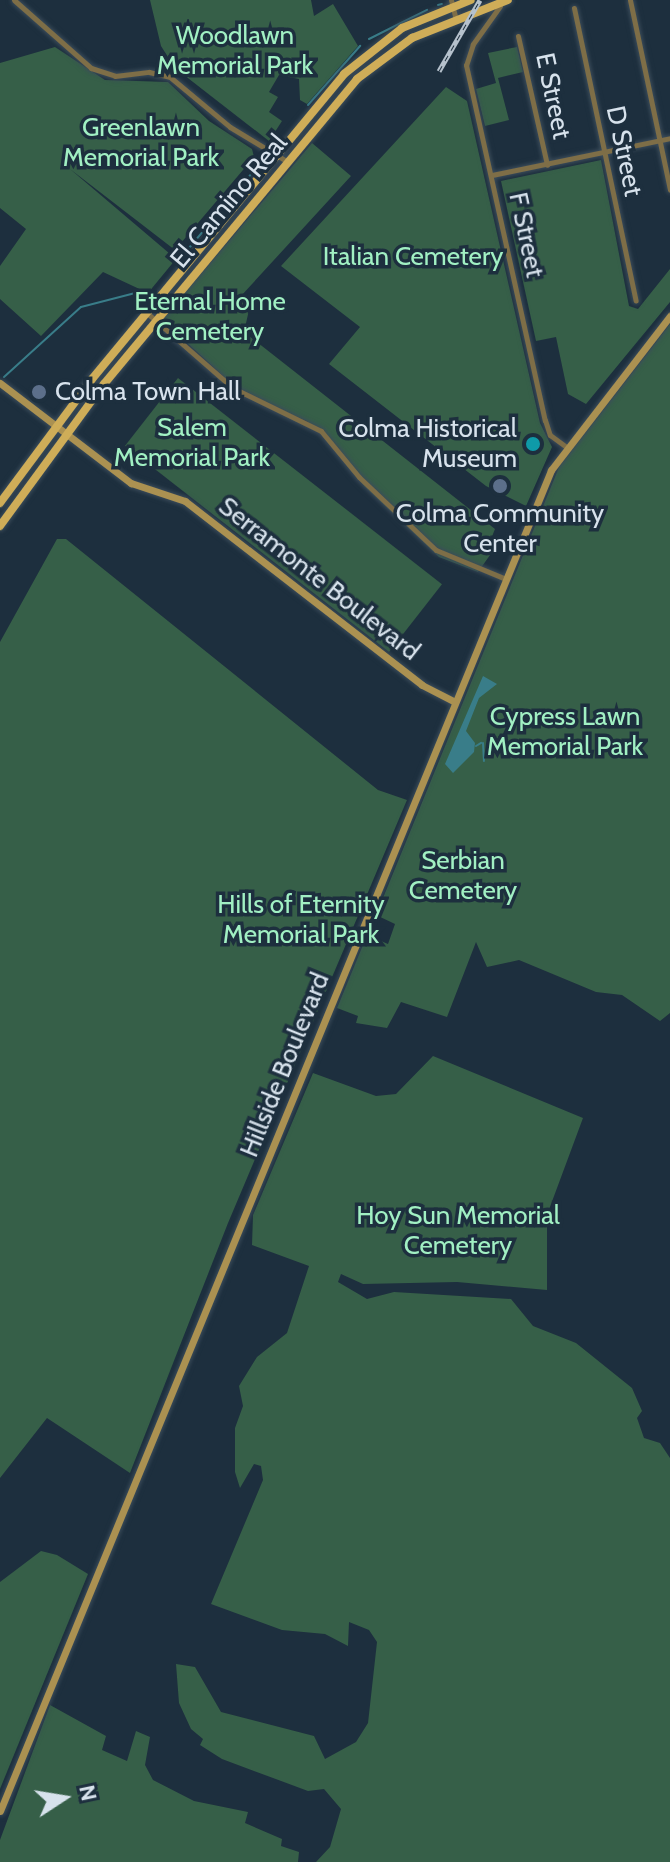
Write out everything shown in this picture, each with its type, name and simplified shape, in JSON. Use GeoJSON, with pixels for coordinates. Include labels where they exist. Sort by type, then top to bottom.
{"type":"FeatureCollection","features":[{"type":"Feature","properties":{"kind":"main road","name":"El Camino Real"},"geometry":{"type":"LineString","coordinates":[[0,503],[55,426],[146,312],[363,55],[402,28],[452,4],[471,0]]}},
{"type":"Feature","properties":{"kind":"main road","name":"El Camino Real"},"geometry":{"type":"LineString","coordinates":[[0,526],[66,434],[156,321],[376,61],[406,41],[505,1]]}},
{"type":"Feature","properties":{"kind":"main road","name":"Hillside Boulevard"},"geometry":{"type":"LineString","coordinates":[[0,1811],[455,702],[565,446],[670,316]]}},
{"type":"Feature","properties":{"kind":"main road","name":"Serramonte Boulevard"},"geometry":{"type":"LineString","coordinates":[[0,383],[131,483],[185,501],[422,685],[455,702]]}},
{"type":"Feature","properties":{"kind":"street"},"geometry":{"type":"LineString","coordinates":[[14,0],[91,68],[115,76],[149,72],[170,77],[230,127],[278,153],[288,162]]}},
{"type":"Feature","properties":{"kind":"street"},"geometry":{"type":"LineString","coordinates":[[630,0],[670,190]]}},
{"type":"Feature","properties":{"kind":"street","name":"F Street"},"geometry":{"type":"LineString","coordinates":[[505,1],[465,60],[545,420],[550,435],[565,446]]}},
{"type":"Feature","properties":{"kind":"street"},"geometry":{"type":"LineString","coordinates":[[452,4],[456,20]]}},
{"type":"Feature","properties":{"kind":"street","name":"D Street"},"geometry":{"type":"LineString","coordinates":[[574,8],[636,301]]}},
{"type":"Feature","properties":{"kind":"street"},"geometry":{"type":"LineString","coordinates":[[475,12],[485,18],[485,30]]}},
{"type":"Feature","properties":{"kind":"street","name":"E Street"},"geometry":{"type":"LineString","coordinates":[[518,36],[547,165]]}},
{"type":"Feature","properties":{"kind":"street"},"geometry":{"type":"LineString","coordinates":[[492,175],[670,138]]}},
{"type":"Feature","properties":{"kind":"street"},"geometry":{"type":"LineString","coordinates":[[146,312],[233,388],[321,431],[359,477],[436,550],[460,563],[479,565],[506,579]]}},
{"type":"Feature","properties":{"kind":"green space","name":"Woodlawn Memorial Park"},"geometry":{"type":"Polygon","coordinates":[[[150,0],[311,0],[314,16],[333,4],[358,46],[307,104],[300,100],[299,79],[279,75],[269,92],[278,97],[269,112],[282,121],[269,141],[175,68],[161,46],[150,0]]]}},
{"type":"Feature","properties":{"kind":"green space","name":"Greenlawn Memorial Park"},"geometry":{"type":"Polygon","coordinates":[[[55,47],[105,80],[168,82],[209,121],[252,149],[254,157],[175,250],[70,169],[176,259],[148,293],[103,272],[41,336],[0,299],[0,266],[26,229],[0,208],[0,63],[55,47]]]}},
{"type":"Feature","properties":{"kind":"green space"},"geometry":{"type":"Polygon","coordinates":[[[517,47],[523,72],[498,78],[509,120],[485,126],[476,89],[496,83],[488,53],[517,47]]]}},
{"type":"Feature","properties":{"kind":"green space","name":"Italian Cemetery"},"geometry":{"type":"Polygon","coordinates":[[[446,87],[467,101],[540,423],[552,447],[526,506],[486,486],[329,364],[360,327],[281,266],[446,87]]]}},
{"type":"Feature","properties":{"kind":"green space","name":"Eternal Home Cemetery"},"geometry":{"type":"Polygon","coordinates":[[[312,143],[351,176],[241,296],[249,310],[244,332],[495,529],[489,544],[495,548],[478,572],[439,557],[364,486],[335,446],[307,421],[243,394],[162,320],[312,143]]]}},
{"type":"Feature","properties":{"kind":"green space","name":"Italian Cemetery"},"geometry":{"type":"Polygon","coordinates":[[[601,160],[629,306],[638,309],[670,269],[670,302],[586,404],[568,394],[556,337],[536,341],[501,181],[601,160]]]}},
{"type":"Feature","properties":{"kind":"green space","name":"Cypress Lawn Memorial Park"},"geometry":{"type":"Polygon","coordinates":[[[670,324],[670,1013],[660,1021],[622,995],[596,992],[519,960],[487,967],[476,942],[447,1017],[401,1002],[387,1028],[356,1023],[358,1016],[337,1008],[367,935],[388,944],[395,924],[376,915],[559,467],[670,324]]]}},
{"type":"Feature","properties":{"kind":"green space","name":"Salem Memorial Park"},"geometry":{"type":"Polygon","coordinates":[[[178,378],[442,584],[389,652],[125,446],[178,378]]]}},
{"type":"Feature","properties":{"kind":"green space","name":"Hills of Eternity Memorial Park"},"geometry":{"type":"Polygon","coordinates":[[[57,539],[66,539],[378,790],[407,800],[228,1223],[130,1473],[47,1418],[0,1478],[0,642],[57,539]]]}},
{"type":"Feature","properties":{"kind":"green space","name":"Hoy Sun Memorial Cemetery"},"geometry":{"type":"Polygon","coordinates":[[[433,1056],[583,1118],[547,1215],[547,1290],[457,1282],[363,1284],[341,1274],[338,1282],[367,1299],[394,1292],[511,1299],[533,1326],[576,1343],[632,1388],[642,1411],[637,1418],[644,1438],[660,1443],[670,1458],[670,1862],[316,1862],[330,1847],[341,1809],[324,1789],[308,1791],[222,1759],[200,1745],[203,1739],[191,1729],[179,1703],[176,1664],[195,1667],[221,1712],[314,1736],[325,1759],[356,1742],[368,1723],[377,1642],[369,1630],[349,1622],[348,1646],[325,1634],[282,1630],[211,1604],[263,1480],[261,1466],[254,1464],[240,1488],[235,1472],[235,1428],[243,1406],[239,1386],[257,1357],[287,1333],[309,1266],[252,1245],[253,1215],[313,1073],[376,1096],[396,1094],[433,1056]]]}},
{"type":"Feature","properties":{"kind":"green space"},"geometry":{"type":"Polygon","coordinates":[[[41,1551],[57,1555],[88,1574],[0,1789],[0,1582],[41,1551]]]}},
{"type":"Feature","properties":{"kind":"green space"},"geometry":{"type":"Polygon","coordinates":[[[50,1705],[106,1736],[102,1750],[127,1761],[136,1731],[150,1737],[145,1765],[153,1780],[194,1801],[248,1812],[245,1823],[282,1839],[281,1846],[299,1852],[298,1862],[0,1862],[0,1840],[50,1705]]]}},
{"type":"Feature","properties":{"kind":"shaded area"},"geometry":{"type":"Polygon","coordinates":[[[483,676],[497,684],[479,698],[466,731],[475,743],[474,752],[453,773],[445,764],[483,676]]]}},
{"type":"Feature","properties":{"kind":"waterway"},"geometry":{"type":"LineString","coordinates":[[438,5],[442,4]]}},
{"type":"Feature","properties":{"kind":"waterway"},"geometry":{"type":"LineString","coordinates":[[369,39],[427,10]]}},
{"type":"Feature","properties":{"kind":"waterway"},"geometry":{"type":"LineString","coordinates":[[308,105],[360,46]]}},
{"type":"Feature","properties":{"kind":"waterway"},"geometry":{"type":"LineString","coordinates":[[184,254],[263,160]]}},
{"type":"Feature","properties":{"kind":"waterway"},"geometry":{"type":"LineString","coordinates":[[4,377],[81,307],[143,291]]}},
{"type":"Feature","properties":{"kind":"waterway"},"geometry":{"type":"LineString","coordinates":[[476,746],[481,743]]}},
{"type":"Feature","properties":{"kind":"waterway"},"geometry":{"type":"LineString","coordinates":[[483,743],[484,761]]}},
{"type":"Feature","properties":{"kind":"railway"},"geometry":{"type":"LineString","coordinates":[[439,71],[480,0]]}},
{"type":"Feature","properties":{"kind":"place","name":"Colma Town Hall"},"geometry":{"type":"Point","coordinates":[39,392]}},
{"type":"Feature","properties":{"kind":"place","name":"Colma Historical Museum"},"geometry":{"type":"Point","coordinates":[533,444]}},
{"type":"Feature","properties":{"kind":"place","name":"Colma Community Center"},"geometry":{"type":"Point","coordinates":[500,486]}},
{"type":"Feature","properties":{"kind":"park label","name":"Serbian Cemetery"},"geometry":{"type":"Point","coordinates":[463,876]}}]}
